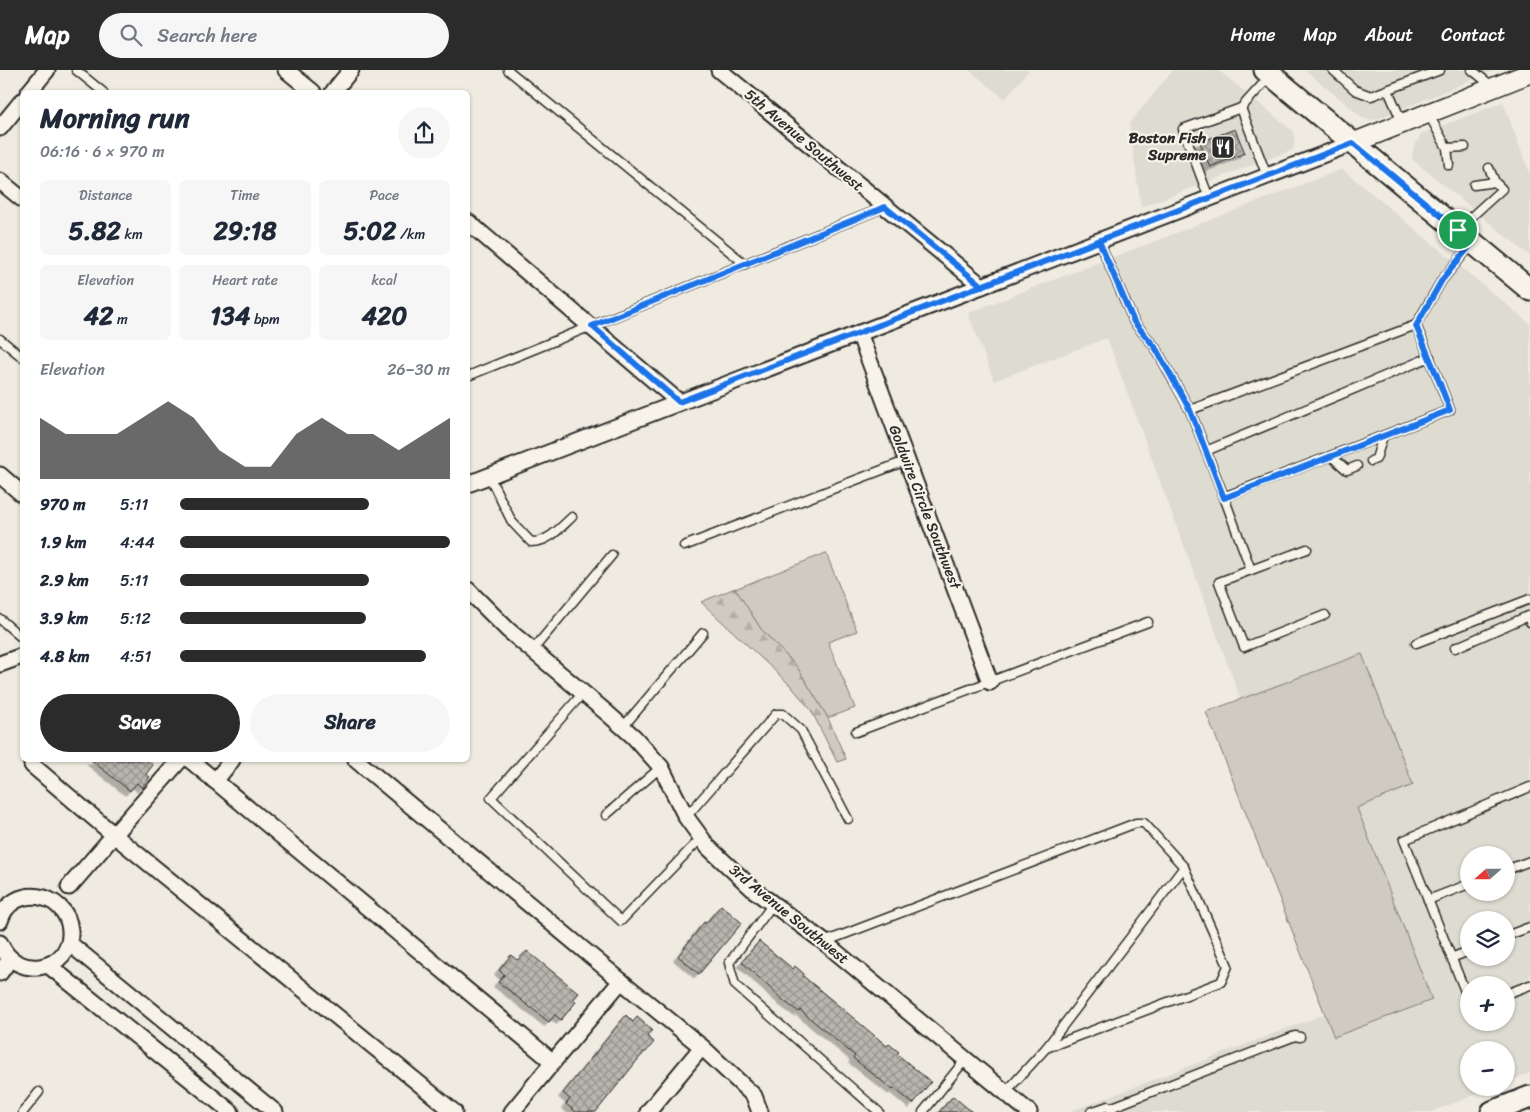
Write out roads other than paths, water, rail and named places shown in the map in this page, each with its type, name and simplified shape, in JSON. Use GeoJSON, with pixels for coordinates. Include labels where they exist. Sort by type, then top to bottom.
{"type":"FeatureCollection","features":[{"type":"Feature","properties":{"kind":"main road"},"geometry":{"type":"LineString","coordinates":[[1268,72],[1530,290]]}},
{"type":"Feature","properties":{"kind":"main road"},"geometry":{"type":"LineString","coordinates":[[1492,1112],[1530,1097]]}},
{"type":"Feature","properties":{"kind":"street"},"geometry":{"type":"LineString","coordinates":[[31,90],[47,70]]}},
{"type":"Feature","properties":{"kind":"street"},"geometry":{"type":"LineString","coordinates":[[286,70],[311,90]]}},
{"type":"Feature","properties":{"kind":"street"},"geometry":{"type":"LineString","coordinates":[[335,90],[351,70]]}},
{"type":"Feature","properties":{"kind":"street","name":"5th Avenue Southwest"},"geometry":{"type":"LineString","coordinates":[[719,70],[982,286]]}},
{"type":"Feature","properties":{"kind":"street"},"geometry":{"type":"LineString","coordinates":[[470,483],[1530,73]]}},
{"type":"Feature","properties":{"kind":"street"},"geometry":{"type":"LineString","coordinates":[[0,128],[20,103]]}},
{"type":"Feature","properties":{"kind":"street"},"geometry":{"type":"LineString","coordinates":[[0,181],[20,197]]}},
{"type":"Feature","properties":{"kind":"street"},"geometry":{"type":"LineString","coordinates":[[470,224],[679,402]]}},
{"type":"Feature","properties":{"kind":"street","name":"Goldwire Circle Southwest"},"geometry":{"type":"LineString","coordinates":[[859,333],[990,682]]}},
{"type":"Feature","properties":{"kind":"street"},"geometry":{"type":"LineString","coordinates":[[1,479],[20,493]]}},
{"type":"Feature","properties":{"kind":"street","name":"3rd Avenue Southwest"},"geometry":{"type":"LineString","coordinates":[[470,592],[508,630],[623,727],[660,767],[686,817],[708,847],[754,890],[824,942],[1028,1112]]}},
{"type":"Feature","properties":{"kind":"street"},"geometry":{"type":"LineString","coordinates":[[0,664],[20,657]]}},
{"type":"Feature","properties":{"kind":"street"},"geometry":{"type":"LineString","coordinates":[[46,898],[69,887],[178,762]]}},
{"type":"Feature","properties":{"kind":"street"},"geometry":{"type":"LineString","coordinates":[[192,762],[553,1062]]}},
{"type":"Feature","properties":{"kind":"street"},"geometry":{"type":"LineString","coordinates":[[216,781],[230,762]]}},
{"type":"Feature","properties":{"kind":"street"},"geometry":{"type":"LineString","coordinates":[[358,762],[702,1047],[754,1096],[760,1112]]}},
{"type":"Feature","properties":{"kind":"street"},"geometry":{"type":"LineString","coordinates":[[32,765],[114,835],[454,1112]]}},
{"type":"Feature","properties":{"kind":"street"},"geometry":{"type":"LineString","coordinates":[[63,911],[70,896],[69,887]]}},
{"type":"Feature","properties":{"kind":"street"},"geometry":{"type":"LineString","coordinates":[[0,921],[8,907],[17,900],[28,896],[40,896],[52,900],[63,911],[69,924],[69,943],[63,953],[48,965],[32,968],[20,965],[10,959],[0,943]]}},
{"type":"Feature","properties":{"kind":"street"},"geometry":{"type":"LineString","coordinates":[[69,943],[275,1112]]}},
{"type":"Feature","properties":{"kind":"street"},"geometry":{"type":"LineString","coordinates":[[0,973],[10,959]]}},
{"type":"Feature","properties":{"kind":"street"},"geometry":{"type":"LineString","coordinates":[[48,965],[231,1112]]}},
{"type":"Feature","properties":{"kind":"street"},"geometry":{"type":"LineString","coordinates":[[512,1112],[622,981]]}},
{"type":"Feature","properties":{"kind":"street"},"geometry":{"type":"LineString","coordinates":[[648,1112],[702,1047]]}},
{"type":"Feature","properties":{"kind":"lane"},"geometry":{"type":"LineString","coordinates":[[76,70],[101,90]]}},
{"type":"Feature","properties":{"kind":"lane"},"geometry":{"type":"LineString","coordinates":[[508,70],[745,264]]}},
{"type":"Feature","properties":{"kind":"lane"},"geometry":{"type":"LineString","coordinates":[[1333,70],[1355,90],[1371,96],[1440,70]]}},
{"type":"Feature","properties":{"kind":"lane"},"geometry":{"type":"LineString","coordinates":[[1472,70],[1493,87]]}},
{"type":"Feature","properties":{"kind":"lane"},"geometry":{"type":"LineString","coordinates":[[1209,198],[1183,129],[1240,108],[1268,72]]}},
{"type":"Feature","properties":{"kind":"lane"},"geometry":{"type":"LineString","coordinates":[[1388,90],[1402,123]]}},
{"type":"Feature","properties":{"kind":"lane"},"geometry":{"type":"LineString","coordinates":[[1240,108],[1267,176]]}},
{"type":"Feature","properties":{"kind":"lane"},"geometry":{"type":"LineString","coordinates":[[1428,113],[1447,148],[1449,165]]}},
{"type":"Feature","properties":{"kind":"lane"},"geometry":{"type":"LineString","coordinates":[[1447,148],[1465,147]]}},
{"type":"Feature","properties":{"kind":"lane"},"geometry":{"type":"LineString","coordinates":[[1190,410],[1416,326],[1465,236],[1502,189],[1495,182],[1489,168]]}},
{"type":"Feature","properties":{"kind":"lane"},"geometry":{"type":"LineString","coordinates":[[1474,185],[1495,182]]}},
{"type":"Feature","properties":{"kind":"lane"},"geometry":{"type":"LineString","coordinates":[[470,375],[885,207]]}},
{"type":"Feature","properties":{"kind":"lane"},"geometry":{"type":"LineString","coordinates":[[1099,241],[1134,322],[1155,347],[1190,410],[1251,570]]}},
{"type":"Feature","properties":{"kind":"lane"},"geometry":{"type":"LineString","coordinates":[[1224,498],[1450,410],[1416,326]]}},
{"type":"Feature","properties":{"kind":"lane"},"geometry":{"type":"LineString","coordinates":[[0,339],[20,355]]}},
{"type":"Feature","properties":{"kind":"lane"},"geometry":{"type":"LineString","coordinates":[[1206,451],[1430,358]]}},
{"type":"Feature","properties":{"kind":"lane"},"geometry":{"type":"LineString","coordinates":[[1372,461],[1376,459],[1383,436]]}},
{"type":"Feature","properties":{"kind":"lane"},"geometry":{"type":"LineString","coordinates":[[1331,456],[1347,470],[1357,466]]}},
{"type":"Feature","properties":{"kind":"lane"},"geometry":{"type":"LineString","coordinates":[[684,546],[908,460]]}},
{"type":"Feature","properties":{"kind":"lane"},"geometry":{"type":"LineString","coordinates":[[489,476],[512,522],[531,542],[539,542],[550,538],[572,517]]}},
{"type":"Feature","properties":{"kind":"lane"},"geometry":{"type":"LineString","coordinates":[[1307,548],[1219,582],[1244,647],[1325,615]]}},
{"type":"Feature","properties":{"kind":"lane"},"geometry":{"type":"LineString","coordinates":[[532,650],[612,555]]}},
{"type":"Feature","properties":{"kind":"lane"},"geometry":{"type":"LineString","coordinates":[[1416,643],[1530,600]]}},
{"type":"Feature","properties":{"kind":"lane"},"geometry":{"type":"LineString","coordinates":[[1455,648],[1528,616],[1530,622]]}},
{"type":"Feature","properties":{"kind":"lane"},"geometry":{"type":"LineString","coordinates":[[0,619],[20,636]]}},
{"type":"Feature","properties":{"kind":"lane"},"geometry":{"type":"LineString","coordinates":[[856,732],[1148,622]]}},
{"type":"Feature","properties":{"kind":"lane"},"geometry":{"type":"LineString","coordinates":[[623,727],[703,633]]}},
{"type":"Feature","properties":{"kind":"lane"},"geometry":{"type":"LineString","coordinates":[[583,692],[492,798],[622,921],[701,838]]}},
{"type":"Feature","properties":{"kind":"lane"},"geometry":{"type":"LineString","coordinates":[[686,817],[776,714],[783,714],[801,730],[848,819]]}},
{"type":"Feature","properties":{"kind":"lane"},"geometry":{"type":"LineString","coordinates":[[606,815],[660,767]]}},
{"type":"Feature","properties":{"kind":"lane"},"geometry":{"type":"LineString","coordinates":[[1460,980],[1404,840],[1530,787]]}},
{"type":"Feature","properties":{"kind":"lane"},"geometry":{"type":"LineString","coordinates":[[824,942],[1136,823],[1144,824],[1184,867],[1228,966],[1221,982],[1046,1048]]}},
{"type":"Feature","properties":{"kind":"lane"},"geometry":{"type":"LineString","coordinates":[[1515,867],[1530,861]]}},
{"type":"Feature","properties":{"kind":"lane"},"geometry":{"type":"LineString","coordinates":[[1005,1093],[1046,1048],[1184,867]]}},
{"type":"Feature","properties":{"kind":"lane"},"geometry":{"type":"LineString","coordinates":[[1428,900],[1460,888]]}},
{"type":"Feature","properties":{"kind":"lane"},"geometry":{"type":"LineString","coordinates":[[773,904],[729,962],[735,985],[879,1112]]}},
{"type":"Feature","properties":{"kind":"lane"},"geometry":{"type":"LineString","coordinates":[[1515,933],[1530,927]]}},
{"type":"Feature","properties":{"kind":"lane"},"geometry":{"type":"LineString","coordinates":[[1451,958],[1460,954]]}},
{"type":"Feature","properties":{"kind":"lane"},"geometry":{"type":"LineString","coordinates":[[1515,991],[1530,985]]}},
{"type":"Feature","properties":{"kind":"lane"},"geometry":{"type":"LineString","coordinates":[[1091,1112],[1108,1106],[1112,1110],[1261,1048],[1300,1036]]}},
{"type":"Feature","properties":{"kind":"lane"},"geometry":{"type":"LineString","coordinates":[[923,1112],[965,1060]]}},
{"type":"Feature","properties":{"kind":"lane"},"geometry":{"type":"LineString","coordinates":[[22,1112],[39,1092]]}},
{"type":"Feature","properties":{"kind":"place","name":"Boston Fish Supreme"},"geometry":{"type":"Point","coordinates":[1223,147]}}]}
